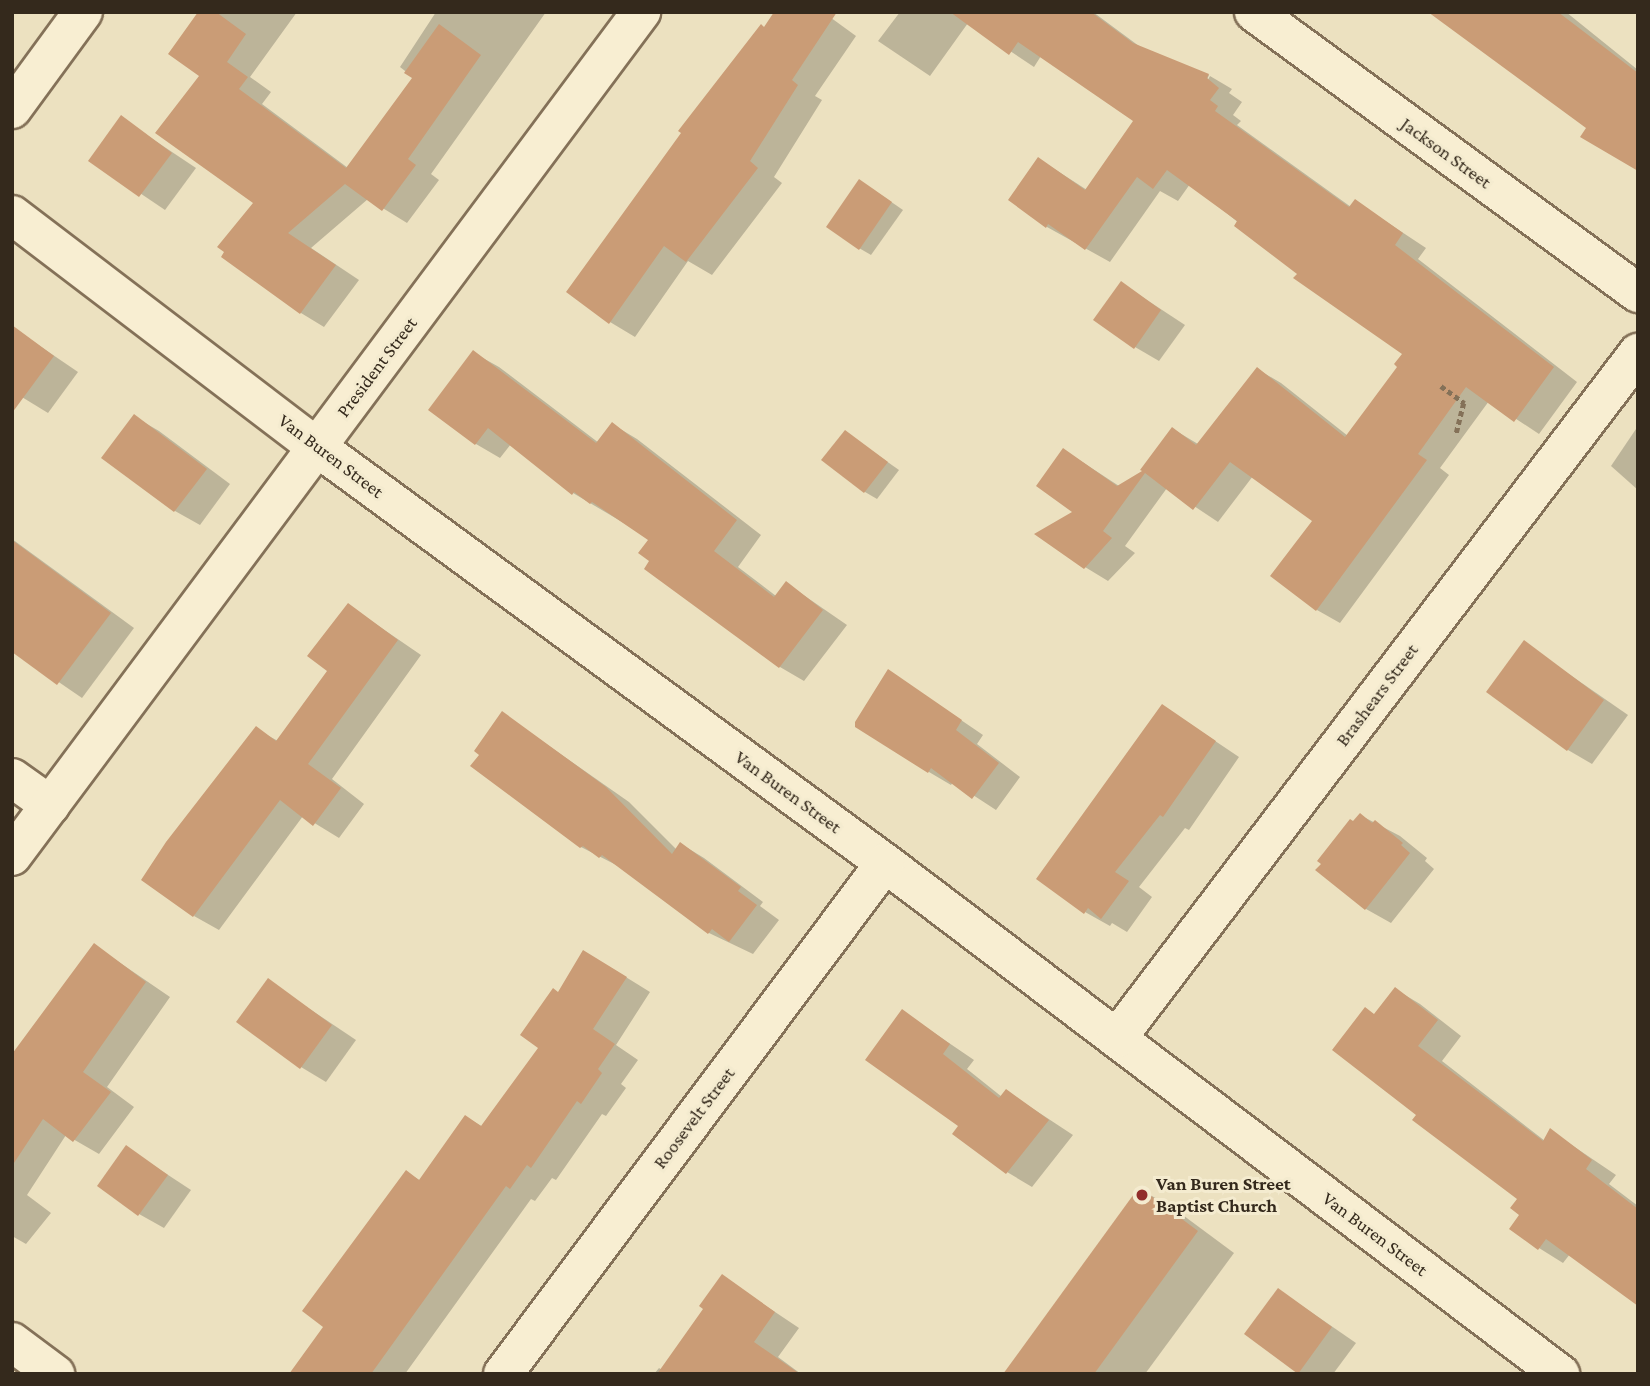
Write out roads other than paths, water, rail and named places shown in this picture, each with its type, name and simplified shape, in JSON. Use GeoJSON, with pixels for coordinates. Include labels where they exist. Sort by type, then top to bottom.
{"type":"FeatureCollection","features":[{"type":"Feature","properties":{"kind":"street"},"geometry":{"type":"LineString","coordinates":[[12,109],[83,12]]}},
{"type":"Feature","properties":{"kind":"street","name":"President Street"},"geometry":{"type":"LineString","coordinates":[[12,856],[641,12]]}},
{"type":"Feature","properties":{"kind":"street","name":"Jackson Street"},"geometry":{"type":"LineString","coordinates":[[1254,12],[1638,293]]}},
{"type":"Feature","properties":{"kind":"street","name":"Van Buren Street"},"geometry":{"type":"LineString","coordinates":[[12,215],[317,447],[885,863],[1560,1374]]}},
{"type":"Feature","properties":{"kind":"street","name":"Brashears Street"},"geometry":{"type":"LineString","coordinates":[[1117,1038],[1638,353]]}},
{"type":"Feature","properties":{"kind":"street"},"geometry":{"type":"LineString","coordinates":[[12,779],[50,805]]}},
{"type":"Feature","properties":{"kind":"street","name":"Roosevelt Street"},"geometry":{"type":"LineString","coordinates":[[503,1374],[885,863]]}},
{"type":"Feature","properties":{"kind":"street"},"geometry":{"type":"LineString","coordinates":[[12,1342],[55,1374]]}},
{"type":"Feature","properties":{"kind":"place","name":"Van Buren Street Baptist Church"},"geometry":{"type":"Point","coordinates":[1142,1195]}}]}
